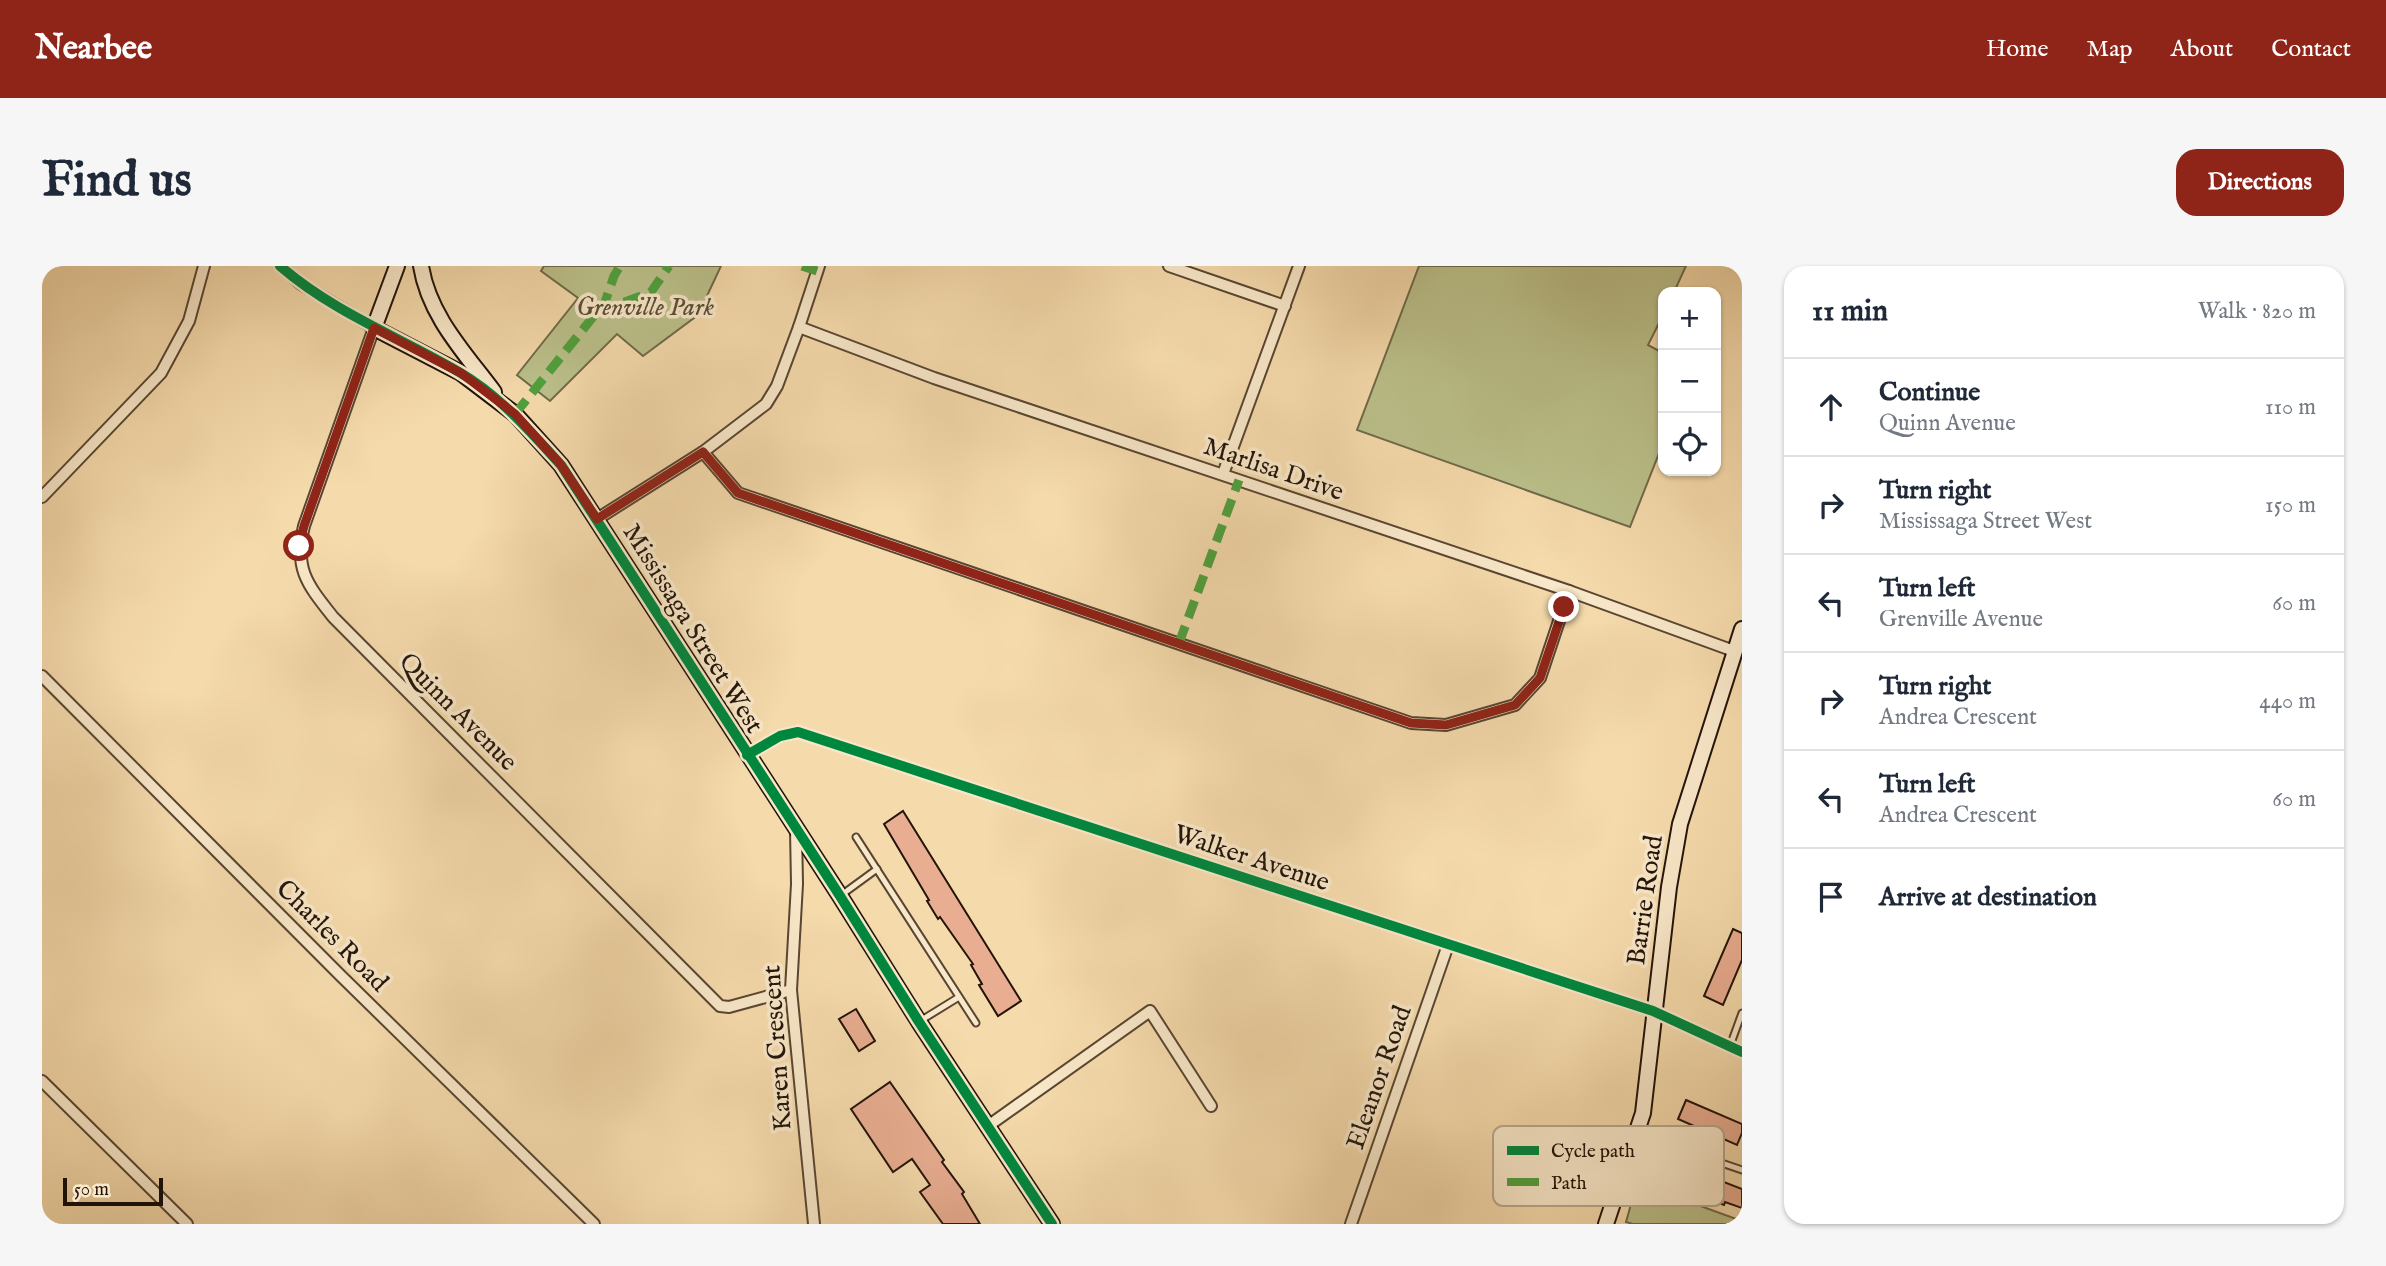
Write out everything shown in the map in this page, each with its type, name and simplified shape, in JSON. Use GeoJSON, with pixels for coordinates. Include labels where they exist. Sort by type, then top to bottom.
{"type":"FeatureCollection","features":[{"type":"Feature","properties":{"kind":"street"},"geometry":{"type":"LineString","coordinates":[[42,497],[161,373],[189,321],[204,266]]}},
{"type":"Feature","properties":{"kind":"street"},"geometry":{"type":"LineString","coordinates":[[280,266],[301,284],[374,328],[397,266]]}},
{"type":"Feature","properties":{"kind":"street"},"geometry":{"type":"LineString","coordinates":[[421,266],[428,297],[436,314],[506,408]]}},
{"type":"Feature","properties":{"kind":"street"},"geometry":{"type":"LineString","coordinates":[[597,519],[703,452],[766,404],[776,386],[799,327],[819,266]]}},
{"type":"Feature","properties":{"kind":"street"},"geometry":{"type":"LineString","coordinates":[[1169,266],[1285,306]]}},
{"type":"Feature","properties":{"kind":"street"},"geometry":{"type":"LineString","coordinates":[[1223,474],[1300,266]]}},
{"type":"Feature","properties":{"kind":"street","name":"Marlisa Drive"},"geometry":{"type":"LineString","coordinates":[[799,327],[934,377],[1569,591],[1734,651]]}},
{"type":"Feature","properties":{"kind":"street","name":"Mississaga Street West"},"geometry":{"type":"LineString","coordinates":[[374,328],[461,373],[515,414],[561,465],[796,827],[919,1023],[1052,1224]]}},
{"type":"Feature","properties":{"kind":"street","name":"Quinn Avenue"},"geometry":{"type":"LineString","coordinates":[[374,328],[299,546],[300,566],[312,590],[333,617],[720,1006],[729,1007],[791,990]]}},
{"type":"Feature","properties":{"kind":"street"},"geometry":{"type":"LineString","coordinates":[[703,452],[738,493],[1411,723],[1446,725],[1515,705],[1540,678],[1569,591]]}},
{"type":"Feature","properties":{"kind":"street","name":"Barrie Road"},"geometry":{"type":"LineString","coordinates":[[1639,1126],[1643,1113],[1653,1011],[1679,824],[1742,629]]}},
{"type":"Feature","properties":{"kind":"street","name":"Charles Road"},"geometry":{"type":"LineString","coordinates":[[42,676],[341,976],[594,1224]]}},
{"type":"Feature","properties":{"kind":"street","name":"Walker Avenue"},"geometry":{"type":"LineString","coordinates":[[747,755],[780,736],[798,732],[1653,1011],[1742,1052]]}},
{"type":"Feature","properties":{"kind":"street","name":"Karen Crescent"},"geometry":{"type":"LineString","coordinates":[[796,827],[797,884],[791,990],[814,1224]]}},
{"type":"Feature","properties":{"kind":"street","name":"Eleanor Road"},"geometry":{"type":"LineString","coordinates":[[1351,1224],[1448,945]]}},
{"type":"Feature","properties":{"kind":"street"},"geometry":{"type":"LineString","coordinates":[[988,1126],[1150,1011],[1211,1106]]}},
{"type":"Feature","properties":{"kind":"street"},"geometry":{"type":"LineString","coordinates":[[42,1081],[187,1224]]}},
{"type":"Feature","properties":{"kind":"street","name":"Barrie Road"},"geometry":{"type":"LineString","coordinates":[[1606,1224],[1612,1206]]}},
{"type":"Feature","properties":{"kind":"lane"},"geometry":{"type":"LineString","coordinates":[[856,837],[976,1023]]}},
{"type":"Feature","properties":{"kind":"lane"},"geometry":{"type":"LineString","coordinates":[[840,896],[877,869]]}},
{"type":"Feature","properties":{"kind":"lane"},"geometry":{"type":"LineString","coordinates":[[919,1023],[959,997]]}},
{"type":"Feature","properties":{"kind":"lane"},"geometry":{"type":"LineString","coordinates":[[1730,1046],[1742,1013]]}},
{"type":"Feature","properties":{"kind":"lane"},"geometry":{"type":"LineString","coordinates":[[1724,1164],[1742,1170]]}},
{"type":"Feature","properties":{"kind":"green space","name":"Grenville Park"},"geometry":{"type":"Polygon","coordinates":[[[544,266],[721,266],[698,315],[643,356],[617,334],[550,401],[517,375],[578,298],[541,271],[544,266]]]}},
{"type":"Feature","properties":{"kind":"green space"},"geometry":{"type":"Polygon","coordinates":[[[1419,266],[1686,266],[1676,287],[1658,287],[1658,325],[1648,345],[1658,350],[1658,456],[1630,527],[1357,430],[1419,266]]]}},
{"type":"Feature","properties":{"kind":"green space"},"geometry":{"type":"Polygon","coordinates":[[[1631,1206],[1701,1206],[1742,1221],[1742,1224],[1633,1224],[1626,1222],[1631,1206]]]}},
{"type":"Feature","properties":{"kind":"building"},"geometry":{"type":"Polygon","coordinates":[[[903,811],[1021,1001],[998,1016],[979,985],[982,984],[971,965],[973,964],[940,917],[938,919],[884,824],[903,811]]]}},
{"type":"Feature","properties":{"kind":"building"},"geometry":{"type":"Polygon","coordinates":[[[1733,929],[1742,933],[1742,960],[1723,1005],[1704,996],[1733,929]]]}},
{"type":"Feature","properties":{"kind":"building"},"geometry":{"type":"Polygon","coordinates":[[[856,1009],[875,1041],[859,1051],[839,1019],[856,1009]]]}},
{"type":"Feature","properties":{"kind":"building"},"geometry":{"type":"Polygon","coordinates":[[[890,1082],[944,1160],[942,1162],[964,1192],[962,1194],[980,1224],[943,1224],[920,1192],[930,1185],[912,1159],[893,1172],[851,1109],[890,1082]]]}},
{"type":"Feature","properties":{"kind":"building"},"geometry":{"type":"Polygon","coordinates":[[[1686,1100],[1742,1124],[1742,1133],[1737,1145],[1724,1139],[1724,1126],[1694,1126],[1678,1119],[1686,1100]]]}},
{"type":"Feature","properties":{"kind":"building"},"geometry":{"type":"Polygon","coordinates":[[[1724,1182],[1742,1189],[1742,1208],[1725,1202],[1724,1205],[1724,1182]]]}},
{"type":"Feature","properties":{"kind":"marked path"},"geometry":{"type":"LineString","coordinates":[[515,414],[605,302],[620,266]]}},
{"type":"Feature","properties":{"kind":"marked path"},"geometry":{"type":"LineString","coordinates":[[599,312],[651,292],[669,266]]}},
{"type":"Feature","properties":{"kind":"marked path"},"geometry":{"type":"LineString","coordinates":[[802,266],[817,271]]}},
{"type":"Feature","properties":{"kind":"marked path"},"geometry":{"type":"LineString","coordinates":[[1179,643],[1239,480]]}},
{"type":"Feature","properties":{"kind":"cycle path"},"geometry":{"type":"LineString","coordinates":[[280,266],[344,311],[474,381],[513,414],[561,465],[1052,1224]]}},
{"type":"Feature","properties":{"kind":"cycle path"},"geometry":{"type":"LineString","coordinates":[[747,755],[780,736],[798,732],[1653,1011],[1742,1052]]}},
{"type":"Feature","properties":{"kind":"route"},"geometry":{"type":"LineString","coordinates":[[299,546],[374,328],[461,373],[515,414],[561,465],[597,519],[703,452],[738,493],[1411,723],[1446,725],[1515,705],[1540,678],[1564,607]]}}]}
